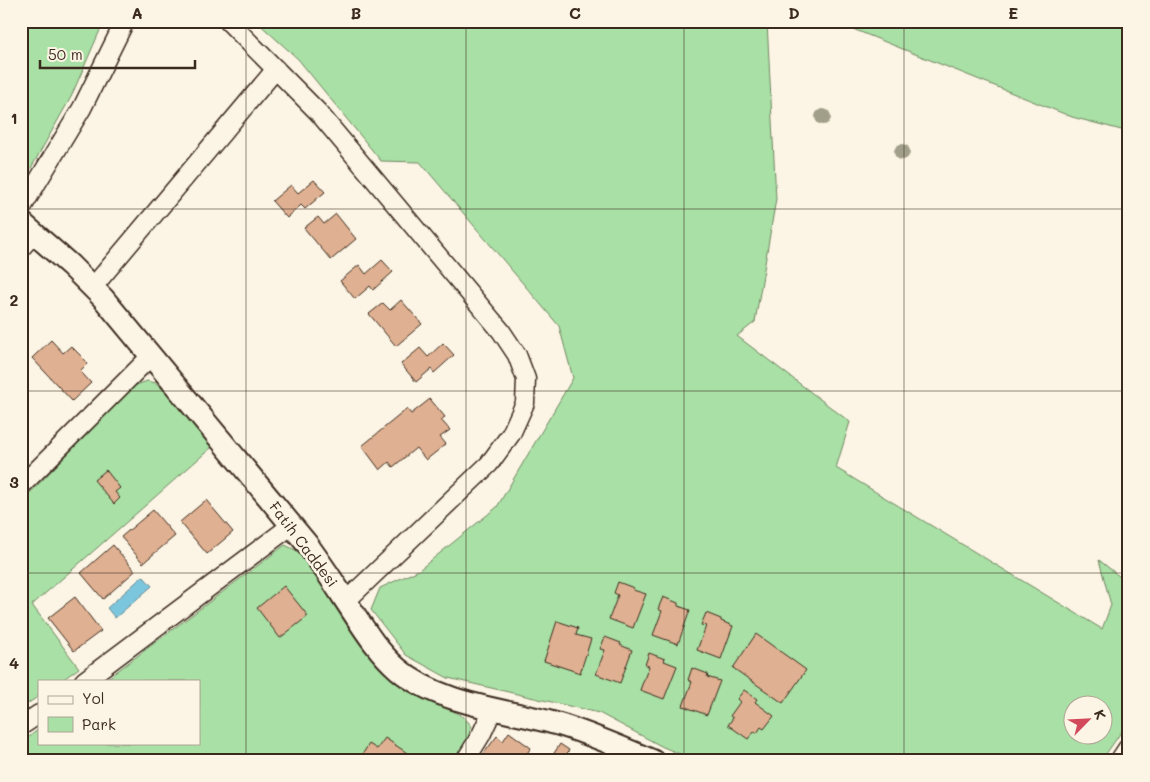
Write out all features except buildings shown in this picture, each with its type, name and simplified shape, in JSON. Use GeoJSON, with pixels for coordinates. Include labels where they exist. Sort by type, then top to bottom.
{"type":"FeatureCollection","features":[{"type":"Feature","properties":{"kind":"street"},"geometry":{"type":"LineString","coordinates":[[21,209],[82,108],[125,21]]}},
{"type":"Feature","properties":{"kind":"street"},"geometry":{"type":"LineString","coordinates":[[228,21],[318,112],[501,331],[518,355],[526,379],[525,403],[511,434],[489,464],[346,601]]}},
{"type":"Feature","properties":{"kind":"street"},"geometry":{"type":"LineString","coordinates":[[93,287],[276,69]]}},
{"type":"Feature","properties":{"kind":"street","name":"Fatih Caddesi"},"geometry":{"type":"LineString","coordinates":[[25,234],[93,287],[312,550],[364,629],[396,668],[426,688],[442,694],[492,709],[560,725],[604,740],[653,761]]}},
{"type":"Feature","properties":{"kind":"street"},"geometry":{"type":"LineString","coordinates":[[21,486],[150,357]]}},
{"type":"Feature","properties":{"kind":"street"},"geometry":{"type":"LineString","coordinates":[[85,680],[292,525]]}},
{"type":"Feature","properties":{"kind":"street"},"geometry":{"type":"LineString","coordinates":[[465,761],[481,735],[492,709]]}},
{"type":"Feature","properties":{"kind":"street"},"geometry":{"type":"LineString","coordinates":[[21,726],[38,715]]}},
{"type":"Feature","properties":{"kind":"street"},"geometry":{"type":"LineString","coordinates":[[1119,761],[1129,746]]}},
{"type":"Feature","properties":{"kind":"green space"},"geometry":{"type":"Polygon","coordinates":[[[21,21],[104,21],[71,97],[21,186],[21,21]]]}},
{"type":"Feature","properties":{"kind":"green space"},"geometry":{"type":"Polygon","coordinates":[[[256,21],[767,21],[776,199],[755,322],[737,336],[850,422],[836,468],[1102,629],[1111,605],[1099,560],[1129,584],[1129,721],[1101,761],[697,761],[663,747],[599,713],[448,678],[406,655],[371,610],[380,588],[419,570],[497,507],[573,378],[559,326],[420,162],[381,161],[298,59],[256,21]]]}},
{"type":"Feature","properties":{"kind":"green space"},"geometry":{"type":"Polygon","coordinates":[[[833,21],[1129,21],[1129,132],[1072,117],[833,21]]]}},
{"type":"Feature","properties":{"kind":"green space"},"geometry":{"type":"Polygon","coordinates":[[[147,381],[156,383],[166,392],[212,447],[32,605],[79,668],[62,680],[38,680],[38,697],[21,708],[21,502],[134,386],[147,381]]]}},
{"type":"Feature","properties":{"kind":"green space"},"geometry":{"type":"Polygon","coordinates":[[[285,545],[302,553],[375,654],[404,686],[420,697],[460,715],[471,726],[468,739],[454,761],[21,761],[21,743],[38,730],[38,744],[200,744],[200,680],[105,680],[285,545]]]}},
{"type":"Feature","properties":{"kind":"water"},"geometry":{"type":"Polygon","coordinates":[[[143,576],[152,586],[115,618],[107,608],[143,576]]]}}]}
